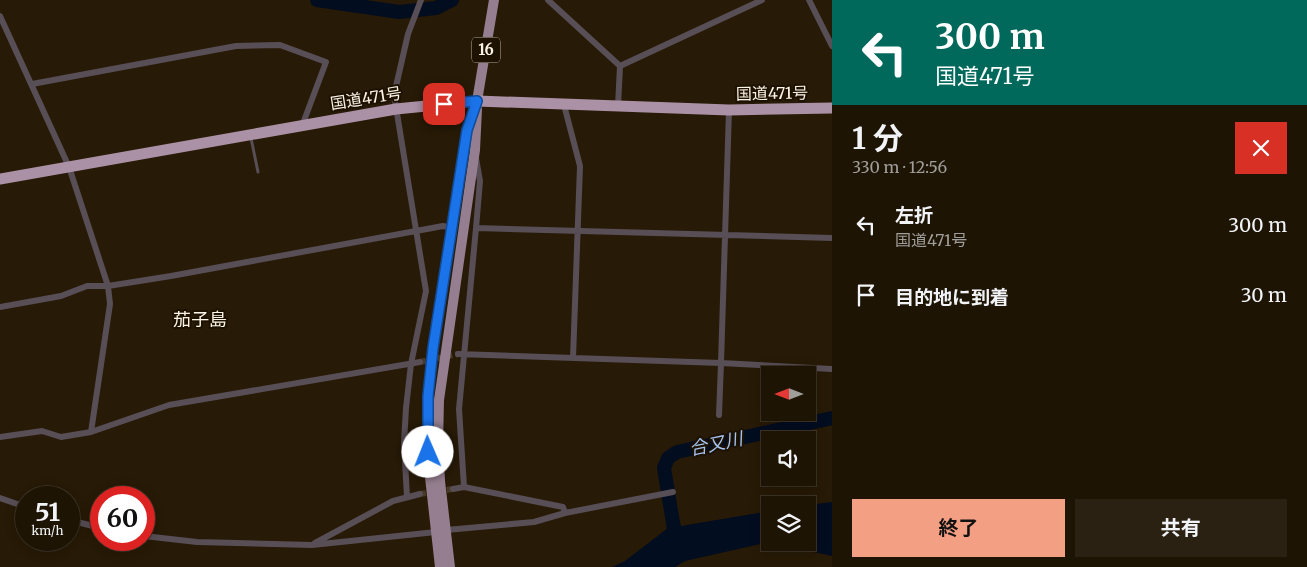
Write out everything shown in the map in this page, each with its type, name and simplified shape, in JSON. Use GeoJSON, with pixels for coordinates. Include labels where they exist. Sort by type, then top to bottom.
{"type":"FeatureCollection","features":[{"type":"Feature","properties":{"kind":"highway","name":"国道471号"},"geometry":{"type":"LineString","coordinates":[[0,179],[396,109],[477,101],[729,110],[832,108]]}},
{"type":"Feature","properties":{"kind":"main road","name":"16"},"geometry":{"type":"LineString","coordinates":[[450,567],[441,535],[428,468],[428,396],[433,348],[467,130],[477,101],[494,0]]}},
{"type":"Feature","properties":{"kind":"main road","name":"16"},"geometry":{"type":"LineString","coordinates":[[440,567],[439,400],[475,150],[477,101]]}},
{"type":"Feature","properties":{"kind":"street"},"geometry":{"type":"LineString","coordinates":[[407,497],[404,444],[406,408],[411,364],[426,291],[394,95],[408,34],[421,0]]}},
{"type":"Feature","properties":{"kind":"street"},"geometry":{"type":"LineString","coordinates":[[548,0],[620,66]]}},
{"type":"Feature","properties":{"kind":"street"},"geometry":{"type":"LineString","coordinates":[[620,66],[762,0]]}},
{"type":"Feature","properties":{"kind":"street"},"geometry":{"type":"LineString","coordinates":[[809,0],[832,46]]}},
{"type":"Feature","properties":{"kind":"street"},"geometry":{"type":"LineString","coordinates":[[0,16],[69,167],[108,286],[110,304],[91,432]]}},
{"type":"Feature","properties":{"kind":"street"},"geometry":{"type":"LineString","coordinates":[[32,84],[236,46],[280,45],[326,62],[302,126]]}},
{"type":"Feature","properties":{"kind":"street"},"geometry":{"type":"LineString","coordinates":[[618,106],[620,66]]}},
{"type":"Feature","properties":{"kind":"street"},"geometry":{"type":"LineString","coordinates":[[564,105],[580,166],[573,358]]}},
{"type":"Feature","properties":{"kind":"street"},"geometry":{"type":"LineString","coordinates":[[719,415],[729,110]]}},
{"type":"Feature","properties":{"kind":"street"},"geometry":{"type":"LineString","coordinates":[[464,487],[459,409],[461,353],[480,181],[475,150]]}},
{"type":"Feature","properties":{"kind":"street"},"geometry":{"type":"LineString","coordinates":[[0,307],[62,296],[87,286],[108,286],[443,226],[452,228]]}},
{"type":"Feature","properties":{"kind":"street"},"geometry":{"type":"LineString","coordinates":[[476,228],[832,238]]}},
{"type":"Feature","properties":{"kind":"street"},"geometry":{"type":"LineString","coordinates":[[461,353],[832,368]]}},
{"type":"Feature","properties":{"kind":"street"},"geometry":{"type":"LineString","coordinates":[[0,437],[42,431],[61,437],[91,432],[169,405],[420,362]]}},
{"type":"Feature","properties":{"kind":"street"},"geometry":{"type":"LineString","coordinates":[[452,489],[464,487],[563,507],[565,513]]}},
{"type":"Feature","properties":{"kind":"street"},"geometry":{"type":"LineString","coordinates":[[155,537],[196,542],[312,545],[441,535],[534,522],[565,513],[673,492]]}},
{"type":"Feature","properties":{"kind":"street"},"geometry":{"type":"LineString","coordinates":[[312,545],[392,501],[420,494]]}},
{"type":"Feature","properties":{"kind":"street"},"geometry":{"type":"LineString","coordinates":[[0,498],[15,503]]}},
{"type":"Feature","properties":{"kind":"lane"},"geometry":{"type":"LineString","coordinates":[[250,135],[258,172]]}},
{"type":"Feature","properties":{"kind":"water"},"geometry":{"type":"Polygon","coordinates":[[[832,502],[832,556],[809,551],[816,551],[816,504],[832,502]]]}},
{"type":"Feature","properties":{"kind":"water"},"geometry":{"type":"Polygon","coordinates":[[[676,511],[681,526],[761,513],[761,544],[685,561],[675,567],[612,567],[625,561],[668,528],[667,514],[676,511]]]}},
{"type":"Feature","properties":{"kind":"waterway"},"geometry":{"type":"LineString","coordinates":[[317,0],[399,12],[436,8],[452,0]]}},
{"type":"Feature","properties":{"kind":"waterway","name":"合又川"},"geometry":{"type":"LineString","coordinates":[[674,529],[664,468],[668,458],[677,452],[832,418]]}},
{"type":"Feature","properties":{"kind":"tunnel"},"geometry":{"type":"LineString","coordinates":[[420,362],[458,354]]}},
{"type":"Feature","properties":{"kind":"tunnel"},"geometry":{"type":"LineString","coordinates":[[420,494],[453,489]]}},
{"type":"Feature","properties":{"kind":"district","name":"茄子島"},"geometry":{"type":"Point","coordinates":[200,320]}},
{"type":"Feature","properties":{"kind":"route"},"geometry":{"type":"LineString","coordinates":[[428,452],[428,396],[433,348],[467,130],[477,101],[444,104]]}}]}
